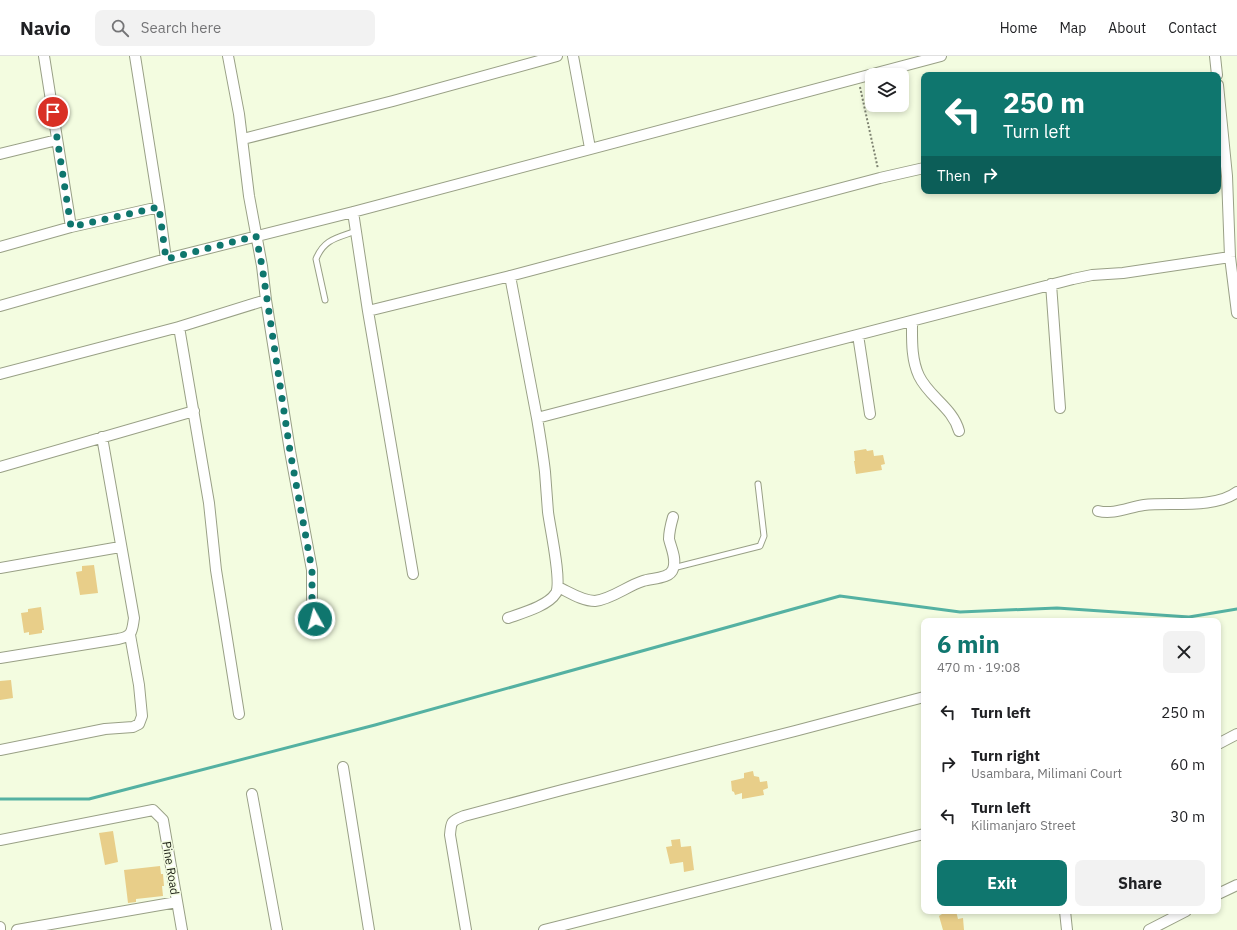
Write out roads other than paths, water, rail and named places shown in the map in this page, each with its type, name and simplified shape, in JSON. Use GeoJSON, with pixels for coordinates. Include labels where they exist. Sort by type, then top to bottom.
{"type":"FeatureCollection","features":[{"type":"Feature","properties":{"kind":"street"},"geometry":{"type":"LineString","coordinates":[[44,56],[71,227]]}},
{"type":"Feature","properties":{"kind":"street"},"geometry":{"type":"LineString","coordinates":[[135,56],[166,259]]}},
{"type":"Feature","properties":{"kind":"street"},"geometry":{"type":"LineString","coordinates":[[228,56],[243,139],[249,196],[262,266],[290,451],[312,570],[312,604],[315,619]]}},
{"type":"Feature","properties":{"kind":"street"},"geometry":{"type":"LineString","coordinates":[[243,139],[393,101],[557,56]]}},
{"type":"Feature","properties":{"kind":"street"},"geometry":{"type":"LineString","coordinates":[[573,56],[590,148]]}},
{"type":"Feature","properties":{"kind":"street"},"geometry":{"type":"LineString","coordinates":[[0,306],[166,259],[353,212],[941,56]]}},
{"type":"Feature","properties":{"kind":"street"},"geometry":{"type":"LineString","coordinates":[[1215,56],[1217,72]]}},
{"type":"Feature","properties":{"kind":"street"},"geometry":{"type":"LineString","coordinates":[[1221,128],[1227,176],[1230,257],[1237,313]]}},
{"type":"Feature","properties":{"kind":"street"},"geometry":{"type":"LineString","coordinates":[[0,154],[57,140]]}},
{"type":"Feature","properties":{"kind":"street"},"geometry":{"type":"LineString","coordinates":[[368,311],[510,276],[880,178],[921,169]]}},
{"type":"Feature","properties":{"kind":"street"},"geometry":{"type":"LineString","coordinates":[[0,247],[71,227],[159,207]]}},
{"type":"Feature","properties":{"kind":"street"},"geometry":{"type":"LineString","coordinates":[[353,212],[368,311],[413,574]]}},
{"type":"Feature","properties":{"kind":"street"},"geometry":{"type":"LineString","coordinates":[[537,418],[1052,284],[1092,275],[1124,273],[1230,257]]}},
{"type":"Feature","properties":{"kind":"street"},"geometry":{"type":"LineString","coordinates":[[508,618],[527,612],[550,600],[558,587],[548,510],[545,471],[537,418],[510,276]]}},
{"type":"Feature","properties":{"kind":"street"},"geometry":{"type":"LineString","coordinates":[[1052,284],[1060,408]]}},
{"type":"Feature","properties":{"kind":"street"},"geometry":{"type":"LineString","coordinates":[[0,374],[179,327],[266,300]]}},
{"type":"Feature","properties":{"kind":"street"},"geometry":{"type":"LineString","coordinates":[[912,321],[912,352],[919,376],[952,415],[957,423],[959,431]]}},
{"type":"Feature","properties":{"kind":"street"},"geometry":{"type":"LineString","coordinates":[[179,327],[209,502],[216,570],[238,714]]}},
{"type":"Feature","properties":{"kind":"street"},"geometry":{"type":"LineString","coordinates":[[858,335],[870,414]]}},
{"type":"Feature","properties":{"kind":"street"},"geometry":{"type":"LineString","coordinates":[[0,467],[194,411]]}},
{"type":"Feature","properties":{"kind":"street"},"geometry":{"type":"LineString","coordinates":[[0,750],[106,729],[133,727],[139,724],[142,716],[140,693],[130,635],[134,618],[120,547],[102,437]]}},
{"type":"Feature","properties":{"kind":"street"},"geometry":{"type":"LineString","coordinates":[[1098,511],[1104,512],[1148,505],[1173,505],[1209,502],[1223,499],[1237,492]]}},
{"type":"Feature","properties":{"kind":"street"},"geometry":{"type":"LineString","coordinates":[[558,587],[577,597],[594,601],[608,597],[637,583],[666,576],[671,573],[674,562],[669,537],[673,517]]}},
{"type":"Feature","properties":{"kind":"street"},"geometry":{"type":"LineString","coordinates":[[0,568],[120,547]]}},
{"type":"Feature","properties":{"kind":"street"},"geometry":{"type":"LineString","coordinates":[[0,658],[118,639],[130,635]]}},
{"type":"Feature","properties":{"kind":"street"},"geometry":{"type":"LineString","coordinates":[[466,930],[450,835],[451,825],[454,820],[562,790],[638,772],[921,698]]}},
{"type":"Feature","properties":{"kind":"street"},"geometry":{"type":"LineString","coordinates":[[1221,742],[1237,734]]}},
{"type":"Feature","properties":{"kind":"street"},"geometry":{"type":"LineString","coordinates":[[343,767],[369,930]]}},
{"type":"Feature","properties":{"kind":"street"},"geometry":{"type":"LineString","coordinates":[[252,794],[277,930]]}},
{"type":"Feature","properties":{"kind":"street","name":"Pine Road"},"geometry":{"type":"LineString","coordinates":[[0,840],[153,810],[163,820],[182,930]]}},
{"type":"Feature","properties":{"kind":"street"},"geometry":{"type":"LineString","coordinates":[[544,930],[921,835]]}},
{"type":"Feature","properties":{"kind":"street"},"geometry":{"type":"LineString","coordinates":[[1221,893],[1237,885]]}},
{"type":"Feature","properties":{"kind":"street"},"geometry":{"type":"LineString","coordinates":[[17,930],[177,902]]}},
{"type":"Feature","properties":{"kind":"street"},"geometry":{"type":"LineString","coordinates":[[1065,914],[1067,930]]}},
{"type":"Feature","properties":{"kind":"street"},"geometry":{"type":"LineString","coordinates":[[1149,930],[1180,914]]}},
{"type":"Feature","properties":{"kind":"lane"},"geometry":{"type":"LineString","coordinates":[[325,300],[316,259],[318,253],[329,240],[356,231]]}},
{"type":"Feature","properties":{"kind":"lane"},"geometry":{"type":"LineString","coordinates":[[673,568],[760,546],[764,536],[758,484]]}},
{"type":"Feature","properties":{"kind":"waterway"},"geometry":{"type":"LineString","coordinates":[[0,799],[89,799],[375,725],[840,596],[960,612],[1057,608],[1189,617],[1237,609]]}}]}
